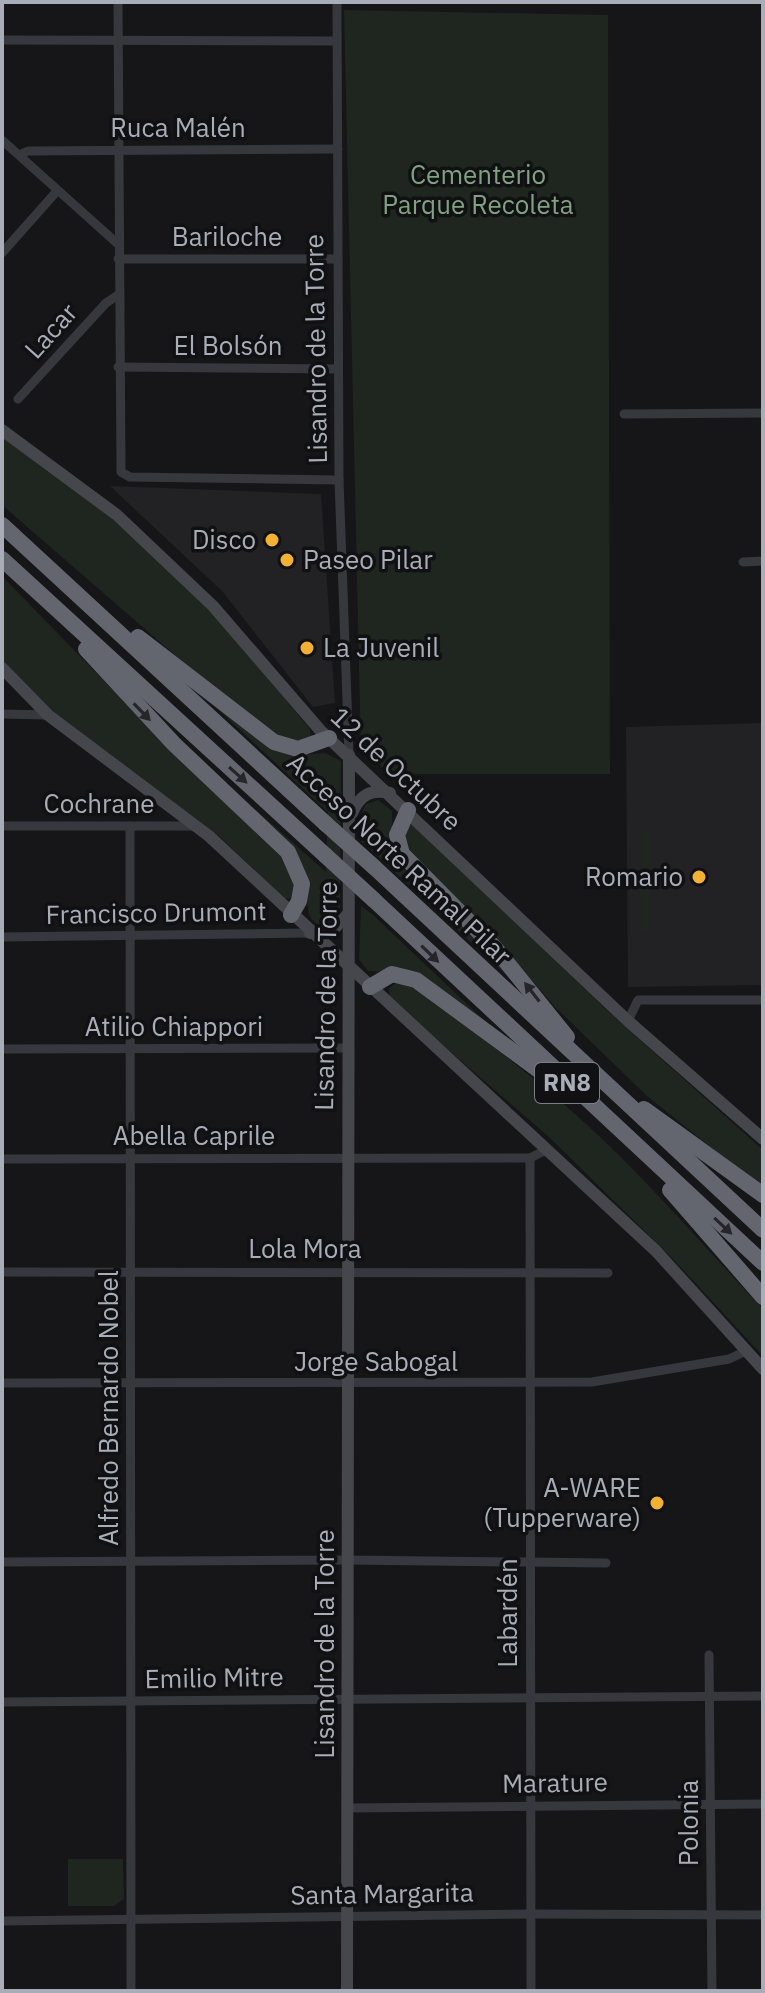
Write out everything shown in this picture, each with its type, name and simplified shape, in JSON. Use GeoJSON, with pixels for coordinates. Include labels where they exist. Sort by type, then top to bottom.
{"type":"FeatureCollection","features":[{"type":"Feature","properties":{"kind":"highway","name":"Acceso Norte Ramal Pilar"},"geometry":{"type":"LineString","coordinates":[[2,525],[763,1230]]}},
{"type":"Feature","properties":{"kind":"highway","name":"Acceso Norte Ramal Pilar"},"geometry":{"type":"LineString","coordinates":[[2,559],[763,1263]]}},
{"type":"Feature","properties":{"kind":"highway"},"geometry":{"type":"LineString","coordinates":[[42,562],[267,738],[294,749],[311,748],[329,738]]}},
{"type":"Feature","properties":{"kind":"highway"},"geometry":{"type":"LineString","coordinates":[[35,590],[144,714],[288,852],[302,884],[299,901],[291,915]]}},
{"type":"Feature","properties":{"kind":"highway"},"geometry":{"type":"LineString","coordinates":[[408,810],[397,835],[405,858],[495,948],[599,1078],[763,1195]]}},
{"type":"Feature","properties":{"kind":"highway"},"geometry":{"type":"LineString","coordinates":[[370,987],[392,974],[416,980],[613,1126],[763,1297]]}},
{"type":"Feature","properties":{"kind":"street"},"geometry":{"type":"LineString","coordinates":[[118,2],[121,472],[130,477],[339,480]]}},
{"type":"Feature","properties":{"kind":"street","name":"Lisandro de la Torre"},"geometry":{"type":"LineString","coordinates":[[337,2],[339,480],[351,815],[346,966],[347,1991]]}},
{"type":"Feature","properties":{"kind":"street"},"geometry":{"type":"LineString","coordinates":[[2,40],[337,41]]}},
{"type":"Feature","properties":{"kind":"street"},"geometry":{"type":"LineString","coordinates":[[2,140],[119,245]]}},
{"type":"Feature","properties":{"kind":"street","name":"Ruca Malén"},"geometry":{"type":"LineString","coordinates":[[19,155],[28,151],[338,149]]}},
{"type":"Feature","properties":{"kind":"street"},"geometry":{"type":"LineString","coordinates":[[2,253],[57,191]]}},
{"type":"Feature","properties":{"kind":"street","name":"Bariloche"},"geometry":{"type":"LineString","coordinates":[[118,259],[337,259]]}},
{"type":"Feature","properties":{"kind":"street","name":"Lacar"},"geometry":{"type":"LineString","coordinates":[[18,399],[106,303],[118,295]]}},
{"type":"Feature","properties":{"kind":"street","name":"El Bolsón"},"geometry":{"type":"LineString","coordinates":[[118,367],[338,369]]}},
{"type":"Feature","properties":{"kind":"street"},"geometry":{"type":"LineString","coordinates":[[624,414],[763,413]]}},
{"type":"Feature","properties":{"kind":"street","name":"12 de Octubre"},"geometry":{"type":"LineString","coordinates":[[2,430],[97,497],[203,596],[329,738],[628,1021],[763,1139]]}},
{"type":"Feature","properties":{"kind":"street"},"geometry":{"type":"LineString","coordinates":[[743,562],[763,561]]}},
{"type":"Feature","properties":{"kind":"street"},"geometry":{"type":"LineString","coordinates":[[2,668],[48,715],[195,826],[370,987],[656,1251],[763,1369]]}},
{"type":"Feature","properties":{"kind":"street"},"geometry":{"type":"LineString","coordinates":[[2,714],[48,715]]}},
{"type":"Feature","properties":{"kind":"street"},"geometry":{"type":"LineString","coordinates":[[351,815],[365,794],[377,791],[390,793]]}},
{"type":"Feature","properties":{"kind":"street","name":"Cochrane"},"geometry":{"type":"LineString","coordinates":[[2,826],[195,826]]}},
{"type":"Feature","properties":{"kind":"street","name":"Alfredo Bernardo Nobel"},"geometry":{"type":"LineString","coordinates":[[130,826],[131,1991]]}},
{"type":"Feature","properties":{"kind":"street"},"geometry":{"type":"LineString","coordinates":[[310,933],[332,931],[347,915]]}},
{"type":"Feature","properties":{"kind":"street","name":"Francisco Drumont"},"geometry":{"type":"LineString","coordinates":[[2,937],[310,933]]}},
{"type":"Feature","properties":{"kind":"street"},"geometry":{"type":"LineString","coordinates":[[628,1021],[638,1000],[763,1000]]}},
{"type":"Feature","properties":{"kind":"street","name":"Atilio Chiappori"},"geometry":{"type":"LineString","coordinates":[[2,1049],[346,1048]]}},
{"type":"Feature","properties":{"kind":"street"},"geometry":{"type":"LineString","coordinates":[[530,1158],[546,1150]]}},
{"type":"Feature","properties":{"kind":"street","name":"Abella Caprile"},"geometry":{"type":"LineString","coordinates":[[2,1159],[530,1158]]}},
{"type":"Feature","properties":{"kind":"street","name":"Labardén"},"geometry":{"type":"LineString","coordinates":[[530,1158],[531,1991]]}},
{"type":"Feature","properties":{"kind":"street","name":"Lola Mora"},"geometry":{"type":"LineString","coordinates":[[2,1272],[608,1273]]}},
{"type":"Feature","properties":{"kind":"street","name":"Jorge Sabogal"},"geometry":{"type":"LineString","coordinates":[[2,1383],[599,1381],[729,1359],[746,1351]]}},
{"type":"Feature","properties":{"kind":"street"},"geometry":{"type":"LineString","coordinates":[[2,1562],[347,1560],[606,1563]]}},
{"type":"Feature","properties":{"kind":"street","name":"Polonia"},"geometry":{"type":"LineString","coordinates":[[709,1655],[712,1991]]}},
{"type":"Feature","properties":{"kind":"street","name":"Emilio Mitre"},"geometry":{"type":"LineString","coordinates":[[2,1702],[763,1696]]}},
{"type":"Feature","properties":{"kind":"street","name":"Marature"},"geometry":{"type":"LineString","coordinates":[[347,1808],[763,1804]]}},
{"type":"Feature","properties":{"kind":"street","name":"Santa Margarita"},"geometry":{"type":"LineString","coordinates":[[2,1921],[531,1914],[763,1915]]}},
{"type":"Feature","properties":{"kind":"shaded area","name":"Paseo Pilar"},"geometry":{"type":"Polygon","coordinates":[[[110,486],[321,494],[335,703],[313,707],[222,591],[110,486]]]}},
{"type":"Feature","properties":{"kind":"shaded area"},"geometry":{"type":"Polygon","coordinates":[[[763,723],[763,985],[628,987],[626,727],[763,723]]]}},
{"type":"Feature","properties":{"kind":"green space","name":"Cementerio Parque Recoleta"},"geometry":{"type":"Polygon","coordinates":[[[344,10],[608,15],[610,774],[392,774],[361,752],[344,10]]]}},
{"type":"Feature","properties":{"kind":"green space"},"geometry":{"type":"Polygon","coordinates":[[[2,436],[105,511],[215,615],[310,729],[311,738],[293,746],[229,702],[2,505],[2,436]]]}},
{"type":"Feature","properties":{"kind":"green space"},"geometry":{"type":"Polygon","coordinates":[[[2,576],[180,759],[281,853],[296,878],[293,898],[285,899],[218,835],[59,718],[2,661],[2,576]]]}},
{"type":"Feature","properties":{"kind":"green space"},"geometry":{"type":"Polygon","coordinates":[[[208,700],[297,755],[325,753],[341,761],[340,912],[333,925],[316,923],[312,919],[307,883],[202,762],[326,872],[328,812],[208,700]]]}},
{"type":"Feature","properties":{"kind":"green space"},"geometry":{"type":"Polygon","coordinates":[[[378,800],[392,811],[392,849],[399,861],[474,932],[512,980],[361,841],[362,812],[366,804],[378,800]]]}},
{"type":"Feature","properties":{"kind":"green space"},"geometry":{"type":"Polygon","coordinates":[[[412,824],[610,1013],[763,1150],[763,1189],[647,1096],[555,1007],[486,927],[408,856],[402,831],[412,824]]]}},
{"type":"Feature","properties":{"kind":"green space"},"geometry":{"type":"Polygon","coordinates":[[[642,832],[650,832],[650,876],[641,876],[642,832]]]}},
{"type":"Feature","properties":{"kind":"green space"},"geometry":{"type":"Polygon","coordinates":[[[641,886],[650,886],[649,930],[641,930],[641,886]]]}},
{"type":"Feature","properties":{"kind":"green space"},"geometry":{"type":"Polygon","coordinates":[[[361,906],[489,1025],[386,972],[368,971],[359,959],[361,906]]]}},
{"type":"Feature","properties":{"kind":"green space"},"geometry":{"type":"Polygon","coordinates":[[[399,981],[407,983],[520,1068],[564,1104],[632,1168],[763,1309],[763,1356],[672,1258],[549,1137],[390,999],[389,988],[399,981]]]}},
{"type":"Feature","properties":{"kind":"green space"},"geometry":{"type":"Polygon","coordinates":[[[68,1859],[123,1859],[124,1899],[114,1906],[68,1906],[68,1859]]]}},
{"type":"Feature","properties":{"kind":"place","name":"Disco"},"geometry":{"type":"Point","coordinates":[272,540]}},
{"type":"Feature","properties":{"kind":"place","name":"Paseo Pilar"},"geometry":{"type":"Point","coordinates":[287,560]}},
{"type":"Feature","properties":{"kind":"place","name":"La Juvenil"},"geometry":{"type":"Point","coordinates":[307,648]}},
{"type":"Feature","properties":{"kind":"place","name":"Romario"},"geometry":{"type":"Point","coordinates":[699,877]}},
{"type":"Feature","properties":{"kind":"place","name":"A-WARE (Tupperware)"},"geometry":{"type":"Point","coordinates":[657,1503]}}]}
